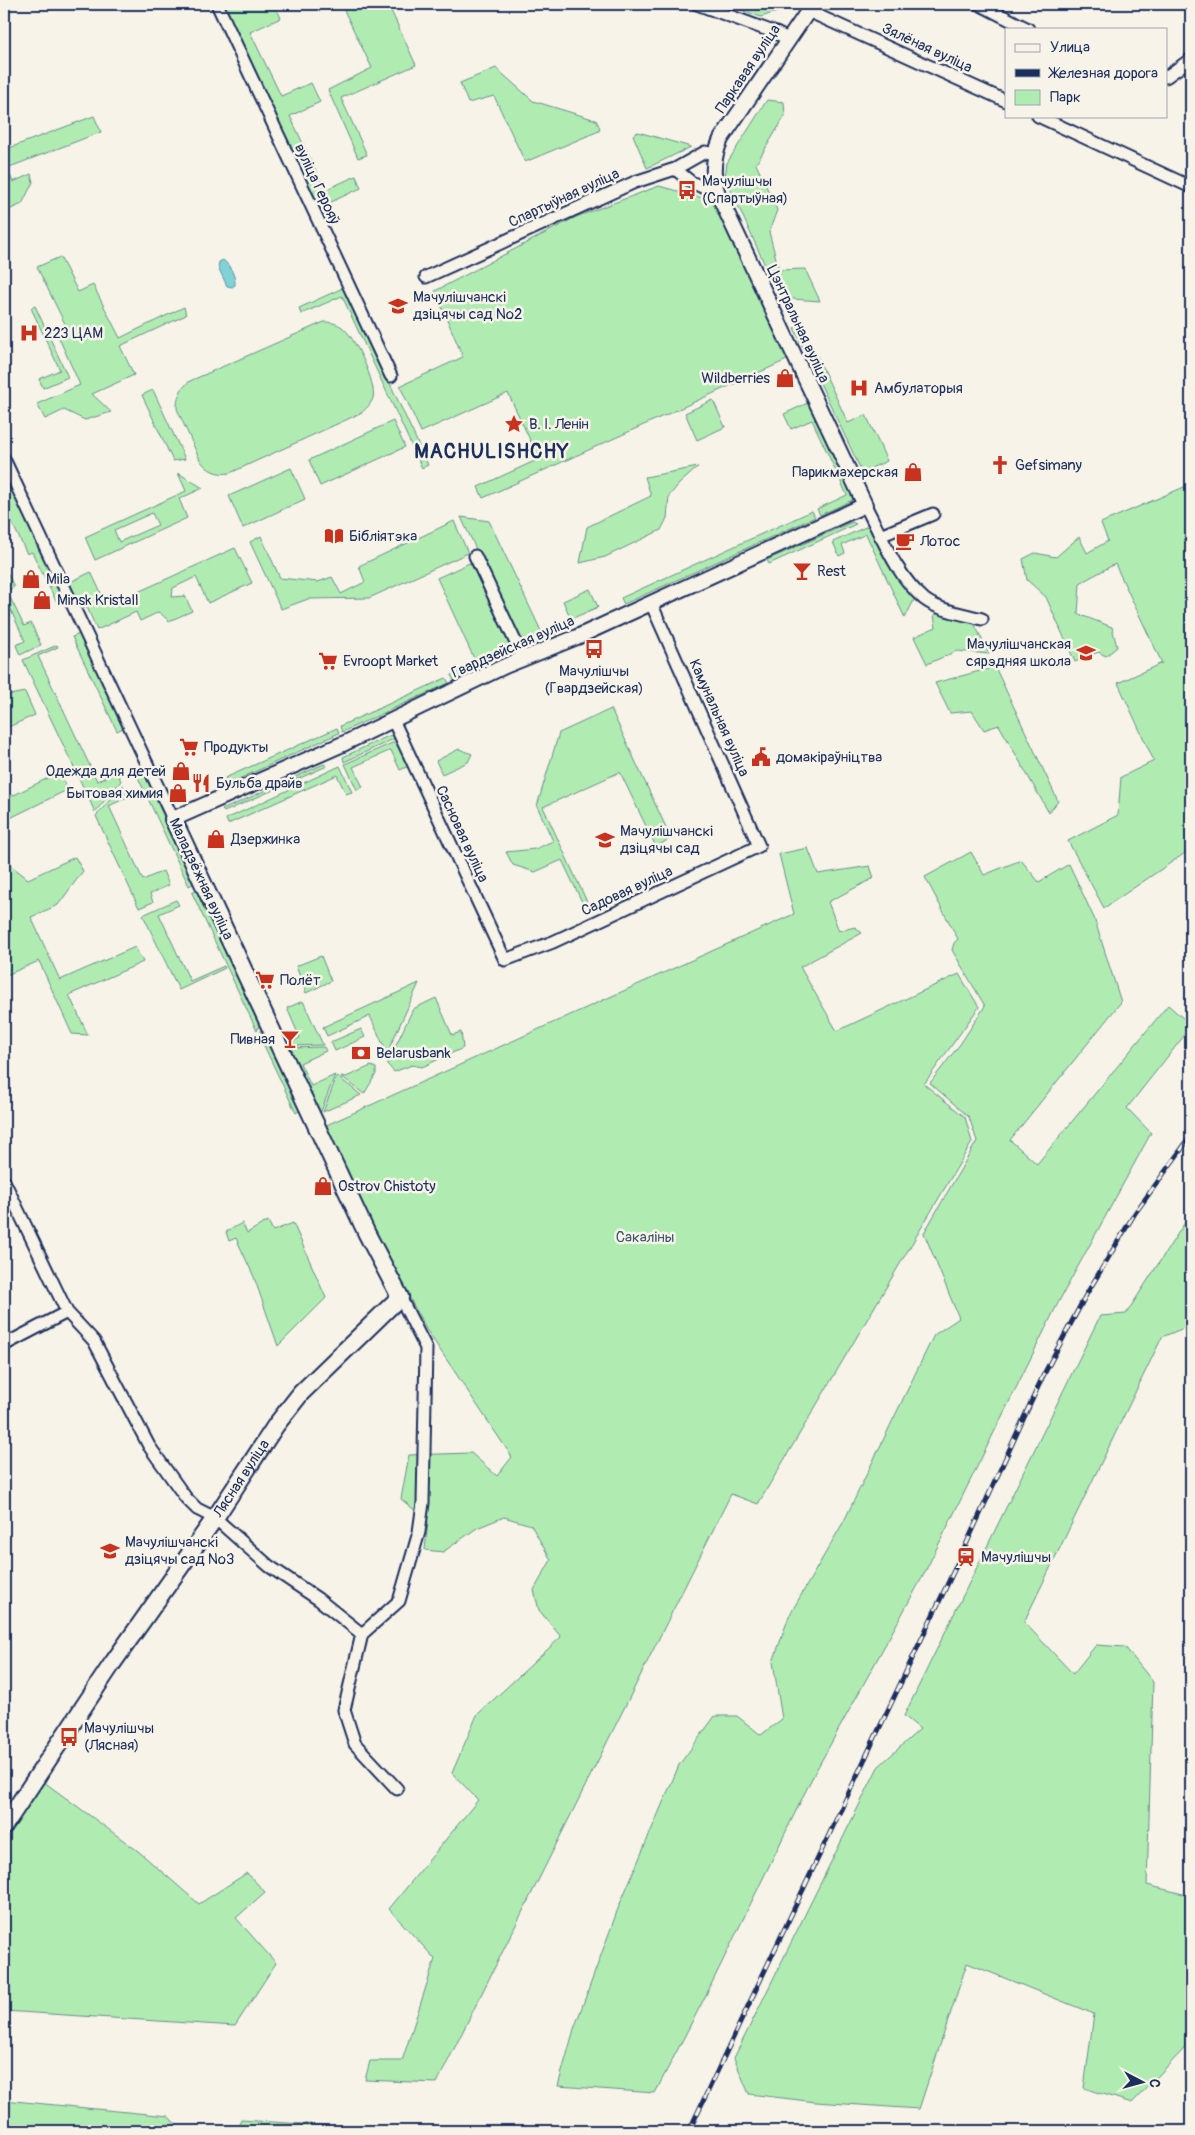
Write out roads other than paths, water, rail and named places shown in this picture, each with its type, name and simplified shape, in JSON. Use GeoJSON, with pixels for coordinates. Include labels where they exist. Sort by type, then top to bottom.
{"type":"FeatureCollection","features":[{"type":"Feature","properties":{"kind":"main road","name":"Маладзёжная вуліца"},"geometry":{"type":"LineString","coordinates":[[173,819],[367,1234],[400,1298]]}},
{"type":"Feature","properties":{"kind":"main road","name":"Лясная вуліца"},"geometry":{"type":"LineString","coordinates":[[4,1826],[112,1664],[215,1518],[276,1425],[301,1393],[400,1298]]}},
{"type":"Feature","properties":{"kind":"street","name":"вуліца Герояў"},"geometry":{"type":"LineString","coordinates":[[217,4],[391,376]]}},
{"type":"Feature","properties":{"kind":"street"},"geometry":{"type":"LineString","coordinates":[[697,4],[788,39]]}},
{"type":"Feature","properties":{"kind":"street"},"geometry":{"type":"LineString","coordinates":[[979,4],[1026,28]]}},
{"type":"Feature","properties":{"kind":"street","name":"Паркавая вуліца"},"geometry":{"type":"LineString","coordinates":[[715,154],[730,124],[810,7]]}},
{"type":"Feature","properties":{"kind":"street","name":"Зялёная вуліца"},"geometry":{"type":"LineString","coordinates":[[810,7],[1005,101]]}},
{"type":"Feature","properties":{"kind":"street"},"geometry":{"type":"LineString","coordinates":[[1168,76],[1191,59]]}},
{"type":"Feature","properties":{"kind":"street"},"geometry":{"type":"LineString","coordinates":[[1042,118],[1191,187]]}},
{"type":"Feature","properties":{"kind":"street","name":"Спартыўная вуліца"},"geometry":{"type":"LineString","coordinates":[[426,278],[634,182],[675,169],[705,152],[715,154]]}},
{"type":"Feature","properties":{"kind":"street","name":"Цэнтральная вуліца"},"geometry":{"type":"LineString","coordinates":[[715,154],[713,169],[718,194],[865,505]]}},
{"type":"Feature","properties":{"kind":"street"},"geometry":{"type":"LineString","coordinates":[[675,169],[691,182],[718,194]]}},
{"type":"Feature","properties":{"kind":"street","name":"Маладзёжная вуліца"},"geometry":{"type":"LineString","coordinates":[[4,460],[173,819]]}},
{"type":"Feature","properties":{"kind":"street"},"geometry":{"type":"LineString","coordinates":[[865,505],[900,571],[924,600],[937,606],[982,619]]}},
{"type":"Feature","properties":{"kind":"street","name":"Гвардзейская вуліца"},"geometry":{"type":"LineString","coordinates":[[173,819],[393,720],[523,658],[568,641],[865,505]]}},
{"type":"Feature","properties":{"kind":"street"},"geometry":{"type":"LineString","coordinates":[[880,536],[932,514]]}},
{"type":"Feature","properties":{"kind":"street"},"geometry":{"type":"LineString","coordinates":[[475,556],[523,658]]}},
{"type":"Feature","properties":{"kind":"street","name":"Камунальная вуліца"},"geometry":{"type":"LineString","coordinates":[[651,603],[759,846]]}},
{"type":"Feature","properties":{"kind":"street","name":"Сасновая вуліца"},"geometry":{"type":"LineString","coordinates":[[393,720],[506,960]]}},
{"type":"Feature","properties":{"kind":"street","name":"Садовая вуліца"},"geometry":{"type":"LineString","coordinates":[[506,960],[553,942],[759,846]]}},
{"type":"Feature","properties":{"kind":"street"},"geometry":{"type":"LineString","coordinates":[[4,1181],[67,1312],[94,1342],[148,1446],[186,1498],[197,1508],[215,1518],[269,1566],[318,1599],[362,1634]]}},
{"type":"Feature","properties":{"kind":"street"},"geometry":{"type":"LineString","coordinates":[[397,1789],[356,1744],[344,1710],[362,1634],[399,1601],[419,1532],[423,1503],[426,1348],[400,1298]]}},
{"type":"Feature","properties":{"kind":"street"},"geometry":{"type":"LineString","coordinates":[[4,1345],[67,1312]]}},
{"type":"Feature","properties":{"kind":"water"},"geometry":{"type":"Polygon","coordinates":[[[223,260],[233,275],[235,285],[232,287],[227,286],[218,267],[219,262],[223,260]]]}},
{"type":"Feature","properties":{"kind":"railway"},"geometry":{"type":"LineString","coordinates":[[689,2131],[965,1547],[1043,1376],[1086,1295],[1135,1213],[1191,1136]]}},
{"type":"Feature","properties":{"kind":"place","name":"Мачулішчы (Спартыўная)"},"geometry":{"type":"Point","coordinates":[687,190]}},
{"type":"Feature","properties":{"kind":"place","name":"Мачулішчанскі дзіцячы сад №2"},"geometry":{"type":"Point","coordinates":[398,306]}},
{"type":"Feature","properties":{"kind":"place","name":"223 ЦAM"},"geometry":{"type":"Point","coordinates":[29,333]}},
{"type":"Feature","properties":{"kind":"place","name":"Wildberries"},"geometry":{"type":"Point","coordinates":[785,378]}},
{"type":"Feature","properties":{"kind":"place","name":"Амбулаторыя"},"geometry":{"type":"Point","coordinates":[859,388]}},
{"type":"Feature","properties":{"kind":"place","name":"В. І. Ленін"},"geometry":{"type":"Point","coordinates":[514,424]}},
{"type":"Feature","properties":{"kind":"place","name":"Gefsimany"},"geometry":{"type":"Point","coordinates":[1000,465]}},
{"type":"Feature","properties":{"kind":"place","name":"Парикмахерская"},"geometry":{"type":"Point","coordinates":[913,472]}},
{"type":"Feature","properties":{"kind":"place","name":"Бібліятэка"},"geometry":{"type":"Point","coordinates":[334,536]}},
{"type":"Feature","properties":{"kind":"place","name":"Лотос"},"geometry":{"type":"Point","coordinates":[905,541]}},
{"type":"Feature","properties":{"kind":"place","name":"Rest"},"geometry":{"type":"Point","coordinates":[802,571]}},
{"type":"Feature","properties":{"kind":"place","name":"Mila"},"geometry":{"type":"Point","coordinates":[31,579]}},
{"type":"Feature","properties":{"kind":"place","name":"Minsk Kristall"},"geometry":{"type":"Point","coordinates":[42,600]}},
{"type":"Feature","properties":{"kind":"place","name":"Мачулішчы (Гвардзейская)"},"geometry":{"type":"Point","coordinates":[594,649]}},
{"type":"Feature","properties":{"kind":"place","name":"Мачулішчанская сярэдняя школа"},"geometry":{"type":"Point","coordinates":[1086,653]}},
{"type":"Feature","properties":{"kind":"place","name":"Evroopt Market"},"geometry":{"type":"Point","coordinates":[328,661]}},
{"type":"Feature","properties":{"kind":"place","name":"Продукты"},"geometry":{"type":"Point","coordinates":[189,747]}},
{"type":"Feature","properties":{"kind":"place","name":"домакіраўніцтва"},"geometry":{"type":"Point","coordinates":[761,757]}},
{"type":"Feature","properties":{"kind":"place","name":"Одежда для детей"},"geometry":{"type":"Point","coordinates":[181,771]}},
{"type":"Feature","properties":{"kind":"place","name":"Бульба драйв"},"geometry":{"type":"Point","coordinates":[201,783]}},
{"type":"Feature","properties":{"kind":"place","name":"Бытовая химия"},"geometry":{"type":"Point","coordinates":[178,793]}},
{"type":"Feature","properties":{"kind":"place","name":"Дзержинка"},"geometry":{"type":"Point","coordinates":[216,839]}},
{"type":"Feature","properties":{"kind":"place","name":"Мачулішчанскі дзіцячы сад"},"geometry":{"type":"Point","coordinates":[605,840]}},
{"type":"Feature","properties":{"kind":"place","name":"Полёт"},"geometry":{"type":"Point","coordinates":[265,980]}},
{"type":"Feature","properties":{"kind":"place","name":"Пивная"},"geometry":{"type":"Point","coordinates":[290,1039]}},
{"type":"Feature","properties":{"kind":"place","name":"Belarusbank"},"geometry":{"type":"Point","coordinates":[361,1053]}},
{"type":"Feature","properties":{"kind":"place","name":"Ostrov Chistoty"},"geometry":{"type":"Point","coordinates":[323,1186]}},
{"type":"Feature","properties":{"kind":"place","name":"Мачулішчанскі дзіцячы сад №3"},"geometry":{"type":"Point","coordinates":[110,1551]}},
{"type":"Feature","properties":{"kind":"place","name":"Мачулішчы"},"geometry":{"type":"Point","coordinates":[966,1557]}},
{"type":"Feature","properties":{"kind":"place","name":"Мачулішчы (Лясная)"},"geometry":{"type":"Point","coordinates":[69,1737]}},
{"type":"Feature","properties":{"kind":"district","name":"MACHULISHCHY"},"geometry":{"type":"Point","coordinates":[492,451]}},
{"type":"Feature","properties":{"kind":"park label","name":"Сакаліны"},"geometry":{"type":"Point","coordinates":[645,1237]}}]}
